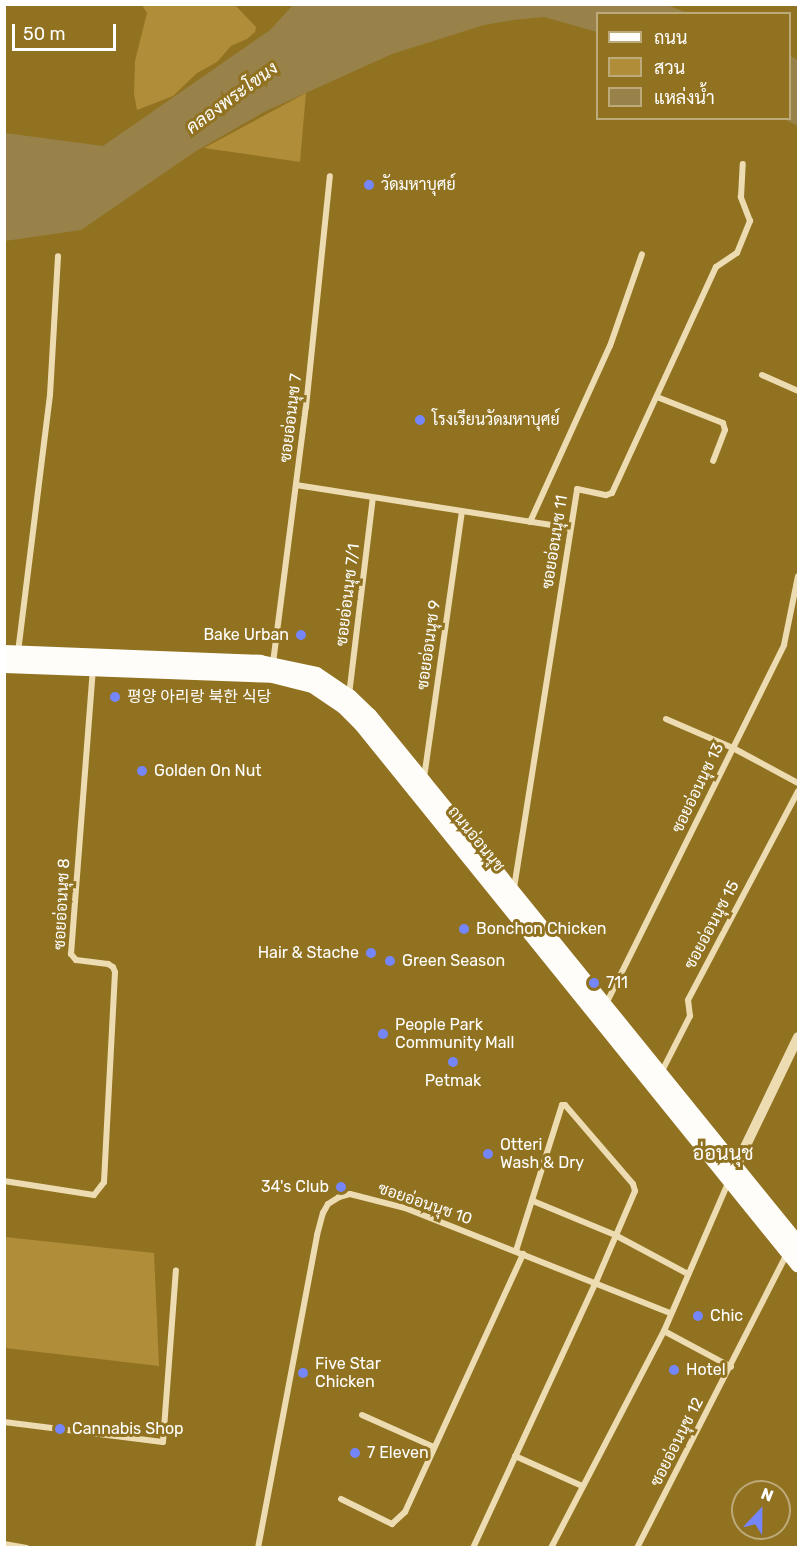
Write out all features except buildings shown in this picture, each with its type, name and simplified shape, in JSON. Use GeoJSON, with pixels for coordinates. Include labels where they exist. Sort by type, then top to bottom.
{"type":"FeatureCollection","features":[{"type":"Feature","properties":{"kind":"main road","name":"ถนนอ่อนนุช"},"geometry":{"type":"LineString","coordinates":[[11,652],[93,662],[272,675],[312,685],[343,706],[361,724],[794,1245],[798,1265]]}},
{"type":"Feature","properties":{"kind":"main road","name":"ถนนอ่อนนุช"},"geometry":{"type":"LineString","coordinates":[[4,665],[93,662],[273,664],[316,674],[349,696],[369,715],[605,1006],[660,1075],[733,1174]]}},
{"type":"Feature","properties":{"kind":"street","name":"ซอยอ่อนนุช 11"},"geometry":{"type":"LineString","coordinates":[[513,892],[577,489],[606,495],[612,493],[716,267],[737,253],[750,221],[741,197],[743,164]]}},
{"type":"Feature","properties":{"kind":"street","name":"ซอยอ่อนนุช 7"},"geometry":{"type":"LineString","coordinates":[[273,664],[296,485],[330,176]]}},
{"type":"Feature","properties":{"kind":"street"},"geometry":{"type":"LineString","coordinates":[[530,522],[610,346],[642,254]]}},
{"type":"Feature","properties":{"kind":"street"},"geometry":{"type":"LineString","coordinates":[[11,652],[50,395],[58,255]]}},
{"type":"Feature","properties":{"kind":"street"},"geometry":{"type":"LineString","coordinates":[[762,375],[798,391]]}},
{"type":"Feature","properties":{"kind":"street"},"geometry":{"type":"LineString","coordinates":[[657,397],[723,423],[725,430],[713,461]]}},
{"type":"Feature","properties":{"kind":"street"},"geometry":{"type":"LineString","coordinates":[[296,485],[571,528]]}},
{"type":"Feature","properties":{"kind":"street","name":"ซอยอ่อนนุช 7/1"},"geometry":{"type":"LineString","coordinates":[[349,696],[374,498]]}},
{"type":"Feature","properties":{"kind":"street","name":"ซอยอ่อนนุช 9"},"geometry":{"type":"LineString","coordinates":[[423,781],[462,512]]}},
{"type":"Feature","properties":{"kind":"street","name":"ซอยอ่อนนุช 13"},"geometry":{"type":"LineString","coordinates":[[605,1006],[784,645],[798,576]]}},
{"type":"Feature","properties":{"kind":"street","name":"ซอยอ่อนนุช 8"},"geometry":{"type":"LineString","coordinates":[[4,1181],[94,1195],[104,1182],[115,972],[108,964],[76,960],[71,954],[93,662]]}},
{"type":"Feature","properties":{"kind":"street"},"geometry":{"type":"LineString","coordinates":[[666,719],[733,748],[798,783]]}},
{"type":"Feature","properties":{"kind":"street","name":"ซอยอ่อนนุช 15"},"geometry":{"type":"LineString","coordinates":[[660,1075],[690,1016],[688,1000],[798,791]]}},
{"type":"Feature","properties":{"kind":"street"},"geometry":{"type":"LineString","coordinates":[[551,1548],[664,1330],[733,1174],[798,1037]]}},
{"type":"Feature","properties":{"kind":"street"},"geometry":{"type":"LineString","coordinates":[[341,1499],[392,1524],[405,1512],[519,1252],[562,1105],[565,1105],[635,1188],[596,1282],[473,1548]]}},
{"type":"Feature","properties":{"kind":"street","name":"ซอยอ่อนนุช 10"},"geometry":{"type":"LineString","coordinates":[[258,1548],[316,1235],[328,1204],[339,1197],[350,1194],[405,1208],[670,1313]]}},
{"type":"Feature","properties":{"kind":"street"},"geometry":{"type":"LineString","coordinates":[[533,1201],[615,1235],[688,1274]]}},
{"type":"Feature","properties":{"kind":"street","name":"ซอยอ่อนนุช 12"},"geometry":{"type":"LineString","coordinates":[[637,1548],[794,1245]]}},
{"type":"Feature","properties":{"kind":"street"},"geometry":{"type":"LineString","coordinates":[[4,1422],[163,1442],[176,1270]]}},
{"type":"Feature","properties":{"kind":"street"},"geometry":{"type":"LineString","coordinates":[[664,1330],[731,1367]]}},
{"type":"Feature","properties":{"kind":"street"},"geometry":{"type":"LineString","coordinates":[[362,1415],[434,1447]]}},
{"type":"Feature","properties":{"kind":"street"},"geometry":{"type":"LineString","coordinates":[[515,1456],[582,1486]]}},
{"type":"Feature","properties":{"kind":"street"},"geometry":{"type":"LineString","coordinates":[[4,1544],[27,1548]]}},
{"type":"Feature","properties":{"kind":"green space"},"geometry":{"type":"Polygon","coordinates":[[[142,5],[235,5],[256,27],[255,32],[247,39],[231,46],[217,62],[197,73],[173,96],[137,110],[134,94],[135,61],[147,13],[142,5]]]}},
{"type":"Feature","properties":{"kind":"green space"},"geometry":{"type":"Polygon","coordinates":[[[306,93],[300,162],[204,148],[306,93]]]}},
{"type":"Feature","properties":{"kind":"green space"},"geometry":{"type":"Polygon","coordinates":[[[5,1237],[154,1253],[159,1366],[5,1348],[5,1237]]]}},
{"type":"Feature","properties":{"kind":"water","name":"คลองพระโขนง"},"geometry":{"type":"Polygon","coordinates":[[[665,4],[685,12],[596,12],[596,32],[544,17],[513,20],[484,25],[392,54],[266,111],[196,151],[81,230],[5,241],[5,133],[103,146],[270,30],[293,5],[665,4]]]}},
{"type":"Feature","properties":{"kind":"water"},"geometry":{"type":"Polygon","coordinates":[[[791,56],[798,60],[798,126],[786,120],[791,120],[791,56]]]}},
{"type":"Feature","properties":{"kind":"place","name":"วัดมหาบุศย์"},"geometry":{"type":"Point","coordinates":[369,185]}},
{"type":"Feature","properties":{"kind":"place","name":"โรงเรียนวัดมหาบุศย์"},"geometry":{"type":"Point","coordinates":[420,420]}},
{"type":"Feature","properties":{"kind":"place","name":"Bake Urban"},"geometry":{"type":"Point","coordinates":[301,635]}},
{"type":"Feature","properties":{"kind":"place","name":"평양 아리랑 북한 식당"},"geometry":{"type":"Point","coordinates":[115,697]}},
{"type":"Feature","properties":{"kind":"place","name":"Golden On Nut"},"geometry":{"type":"Point","coordinates":[142,771]}},
{"type":"Feature","properties":{"kind":"place","name":"Bonchon Chicken"},"geometry":{"type":"Point","coordinates":[464,929]}},
{"type":"Feature","properties":{"kind":"place","name":"Hair & Stache"},"geometry":{"type":"Point","coordinates":[371,953]}},
{"type":"Feature","properties":{"kind":"place","name":"Green Season"},"geometry":{"type":"Point","coordinates":[390,961]}},
{"type":"Feature","properties":{"kind":"place","name":"711"},"geometry":{"type":"Point","coordinates":[594,983]}},
{"type":"Feature","properties":{"kind":"place","name":"People Park Community Mall"},"geometry":{"type":"Point","coordinates":[383,1034]}},
{"type":"Feature","properties":{"kind":"place","name":"Petmak"},"geometry":{"type":"Point","coordinates":[453,1062]}},
{"type":"Feature","properties":{"kind":"place","name":"Otteri Wash & Dry"},"geometry":{"type":"Point","coordinates":[488,1154]}},
{"type":"Feature","properties":{"kind":"place","name":"34's Club"},"geometry":{"type":"Point","coordinates":[341,1187]}},
{"type":"Feature","properties":{"kind":"place","name":"Chic"},"geometry":{"type":"Point","coordinates":[698,1316]}},
{"type":"Feature","properties":{"kind":"place","name":"Hotel"},"geometry":{"type":"Point","coordinates":[674,1370]}},
{"type":"Feature","properties":{"kind":"place","name":"Five Star Chicken"},"geometry":{"type":"Point","coordinates":[303,1373]}},
{"type":"Feature","properties":{"kind":"place","name":"Cannabis Shop"},"geometry":{"type":"Point","coordinates":[60,1429]}},
{"type":"Feature","properties":{"kind":"place","name":"7 Eleven"},"geometry":{"type":"Point","coordinates":[355,1453]}},
{"type":"Feature","properties":{"kind":"district","name":"อ่อนนุช"},"geometry":{"type":"Point","coordinates":[723,1153]}}]}
